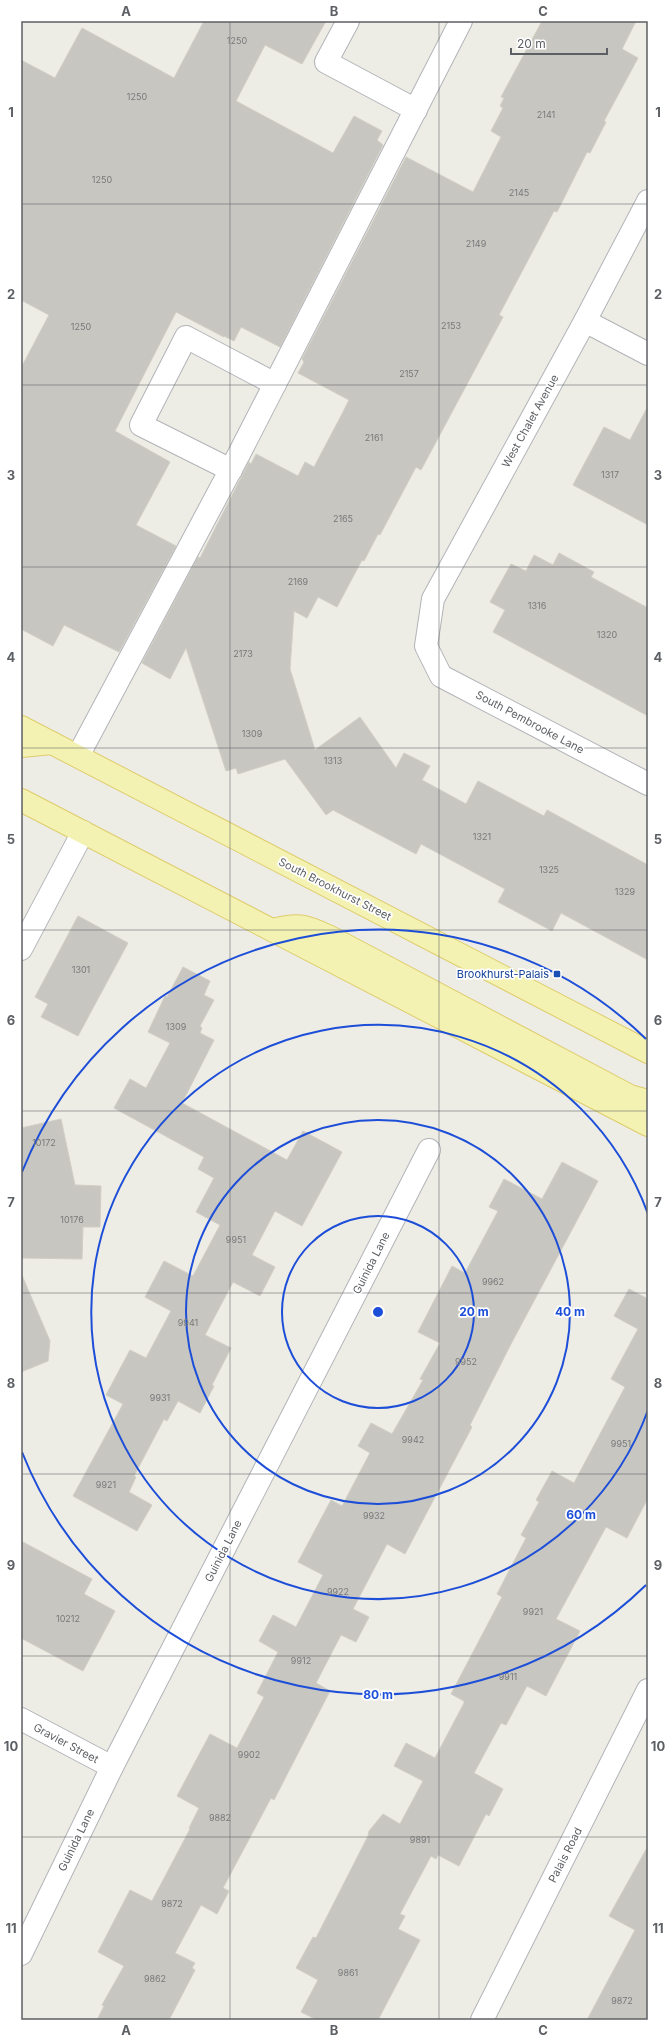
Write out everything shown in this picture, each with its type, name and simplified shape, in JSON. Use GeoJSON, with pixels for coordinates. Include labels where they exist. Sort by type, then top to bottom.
{"type":"FeatureCollection","features":[{"type":"Feature","properties":{"kind":"main road","name":"South Brookhurst Street"},"geometry":{"type":"LineString","coordinates":[[21,727],[648,1052]]}},
{"type":"Feature","properties":{"kind":"main road"},"geometry":{"type":"LineString","coordinates":[[21,746],[52,743]]}},
{"type":"Feature","properties":{"kind":"main road"},"geometry":{"type":"LineString","coordinates":[[21,800],[648,1125]]}},
{"type":"Feature","properties":{"kind":"main road"},"geometry":{"type":"LineString","coordinates":[[273,930],[285,927],[306,926],[330,937],[630,1096],[648,1101]]}},
{"type":"Feature","properties":{"kind":"street"},"geometry":{"type":"LineString","coordinates":[[348,21],[326,62],[416,110]]}},
{"type":"Feature","properties":{"kind":"street"},"geometry":{"type":"LineString","coordinates":[[78,756],[231,470],[416,110],[459,22]]}},
{"type":"Feature","properties":{"kind":"street","name":"West Chalet Avenue"},"geometry":{"type":"LineString","coordinates":[[426,646],[433,599],[585,321],[648,201]]}},
{"type":"Feature","properties":{"kind":"street"},"geometry":{"type":"LineString","coordinates":[[585,321],[648,354]]}},
{"type":"Feature","properties":{"kind":"street"},"geometry":{"type":"LineString","coordinates":[[231,470],[141,425],[186,337],[275,384]]}},
{"type":"Feature","properties":{"kind":"street","name":"South Pembrooke Lane"},"geometry":{"type":"LineString","coordinates":[[426,646],[441,676],[648,784]]}},
{"type":"Feature","properties":{"kind":"street"},"geometry":{"type":"LineString","coordinates":[[21,949],[83,832]]}},
{"type":"Feature","properties":{"kind":"street","name":"Guinida Lane"},"geometry":{"type":"LineString","coordinates":[[21,1954],[112,1767],[429,1150]]}},
{"type":"Feature","properties":{"kind":"street","name":"Palais Road"},"geometry":{"type":"LineString","coordinates":[[482,2020],[648,1690]]}},
{"type":"Feature","properties":{"kind":"street","name":"Gravier Street"},"geometry":{"type":"LineString","coordinates":[[21,1719],[112,1767]]}},
{"type":"Feature","properties":{"kind":"building"},"geometry":{"type":"Polygon","coordinates":[[[204,21],[326,21],[302,64],[265,45],[236,101],[333,153],[354,116],[382,131],[377,140],[383,145],[280,347],[241,327],[234,341],[176,312],[115,431],[170,462],[136,525],[176,546],[119,652],[64,625],[53,646],[21,629],[21,368],[49,315],[21,300],[21,60],[55,78],[82,28],[174,78],[204,21]]]}},
{"type":"Feature","properties":{"kind":"building"},"geometry":{"type":"Polygon","coordinates":[[[542,21],[636,21],[622,49],[638,58],[604,121],[606,122],[590,153],[587,152],[557,212],[554,211],[499,315],[503,317],[421,470],[416,467],[380,535],[378,534],[364,561],[362,560],[337,607],[318,597],[307,618],[294,611],[290,669],[315,750],[360,717],[396,768],[404,753],[430,766],[422,780],[466,804],[478,781],[544,816],[547,810],[648,865],[648,960],[561,913],[552,931],[498,902],[505,889],[421,844],[416,854],[333,810],[326,815],[285,759],[238,774],[236,768],[226,771],[186,648],[170,679],[142,663],[198,557],[200,558],[249,462],[251,464],[256,454],[298,476],[305,462],[314,467],[342,414],[349,400],[298,373],[304,362],[302,359],[406,157],[473,192],[501,137],[491,131],[503,108],[500,106],[504,98],[501,97],[542,21]]]}},
{"type":"Feature","properties":{"kind":"building"},"geometry":{"type":"Polygon","coordinates":[[[648,406],[648,525],[573,485],[604,427],[630,440],[648,406]]]}},
{"type":"Feature","properties":{"kind":"building"},"geometry":{"type":"Polygon","coordinates":[[[559,553],[594,572],[591,577],[648,608],[648,716],[493,632],[505,610],[490,602],[511,564],[526,571],[534,555],[553,565],[559,553]]]}},
{"type":"Feature","properties":{"kind":"building"},"geometry":{"type":"Polygon","coordinates":[[[78,916],[128,943],[78,1036],[41,1017],[48,1004],[35,997],[78,916]]]}},
{"type":"Feature","properties":{"kind":"building"},"geometry":{"type":"Polygon","coordinates":[[[183,967],[210,981],[204,995],[214,1000],[200,1026],[202,1028],[200,1033],[214,1040],[182,1103],[287,1160],[303,1131],[342,1152],[302,1226],[275,1211],[252,1255],[275,1267],[260,1296],[233,1282],[205,1335],[231,1348],[212,1385],[214,1386],[200,1413],[178,1401],[167,1421],[164,1419],[134,1476],[136,1477],[129,1492],[152,1505],[137,1531],[73,1496],[123,1404],[106,1395],[130,1350],[146,1358],[171,1311],[145,1297],[164,1261],[193,1276],[220,1225],[196,1212],[214,1178],[198,1169],[204,1157],[114,1108],[130,1079],[146,1088],[170,1043],[148,1032],[165,996],[167,997],[183,967]]]}},
{"type":"Feature","properties":{"kind":"building"},"geometry":{"type":"Polygon","coordinates":[[[61,1119],[75,1185],[101,1186],[100,1227],[83,1227],[82,1259],[21,1258],[21,1128],[61,1119]]]}},
{"type":"Feature","properties":{"kind":"building"},"geometry":{"type":"Polygon","coordinates":[[[562,1162],[598,1181],[511,1344],[470,1425],[472,1427],[405,1554],[387,1544],[353,1609],[369,1617],[356,1642],[341,1635],[316,1683],[330,1691],[274,1800],[271,1798],[223,1888],[229,1891],[217,1914],[201,1905],[175,1953],[195,1963],[192,1968],[195,1970],[169,2020],[97,2020],[104,2006],[102,2005],[124,1966],[98,1952],[130,1890],[152,1901],[190,1829],[189,1828],[199,1808],[177,1796],[210,1734],[237,1748],[264,1697],[257,1693],[278,1652],[259,1641],[273,1615],[296,1627],[323,1575],[298,1562],[331,1500],[342,1506],[370,1453],[358,1446],[371,1423],[392,1434],[423,1380],[420,1379],[440,1343],[418,1332],[452,1266],[465,1273],[498,1211],[489,1207],[504,1179],[542,1199],[562,1162]]]}},
{"type":"Feature","properties":{"kind":"building"},"geometry":{"type":"Polygon","coordinates":[[[21,1273],[50,1341],[48,1361],[21,1372],[21,1273]]]}},
{"type":"Feature","properties":{"kind":"building"},"geometry":{"type":"Polygon","coordinates":[[[629,1289],[648,1299],[648,1498],[627,1538],[606,1527],[556,1619],[580,1631],[546,1696],[527,1686],[506,1725],[501,1723],[474,1773],[503,1789],[489,1816],[486,1814],[459,1866],[438,1855],[436,1859],[431,1856],[400,1914],[405,1916],[398,1929],[420,1940],[378,2020],[317,2020],[301,2012],[318,1980],[296,1968],[313,1937],[316,1938],[368,1836],[369,1831],[383,1814],[400,1824],[423,1781],[394,1766],[406,1743],[435,1758],[464,1703],[464,1701],[451,1694],[502,1597],[497,1594],[526,1538],[521,1535],[539,1502],[536,1500],[552,1471],[574,1483],[625,1387],[611,1379],[638,1329],[614,1316],[629,1289]]]}},
{"type":"Feature","properties":{"kind":"building"},"geometry":{"type":"Polygon","coordinates":[[[21,1541],[92,1579],[84,1594],[115,1611],[83,1671],[21,1638],[21,1541]]]}},
{"type":"Feature","properties":{"kind":"building"},"geometry":{"type":"Polygon","coordinates":[[[648,1846],[648,2020],[587,2020],[635,1930],[609,1916],[648,1846]]]}},
{"type":"Feature","properties":{"kind":"place","name":"Brookhurst-Palais"},"geometry":{"type":"Point","coordinates":[557,974]}}]}
